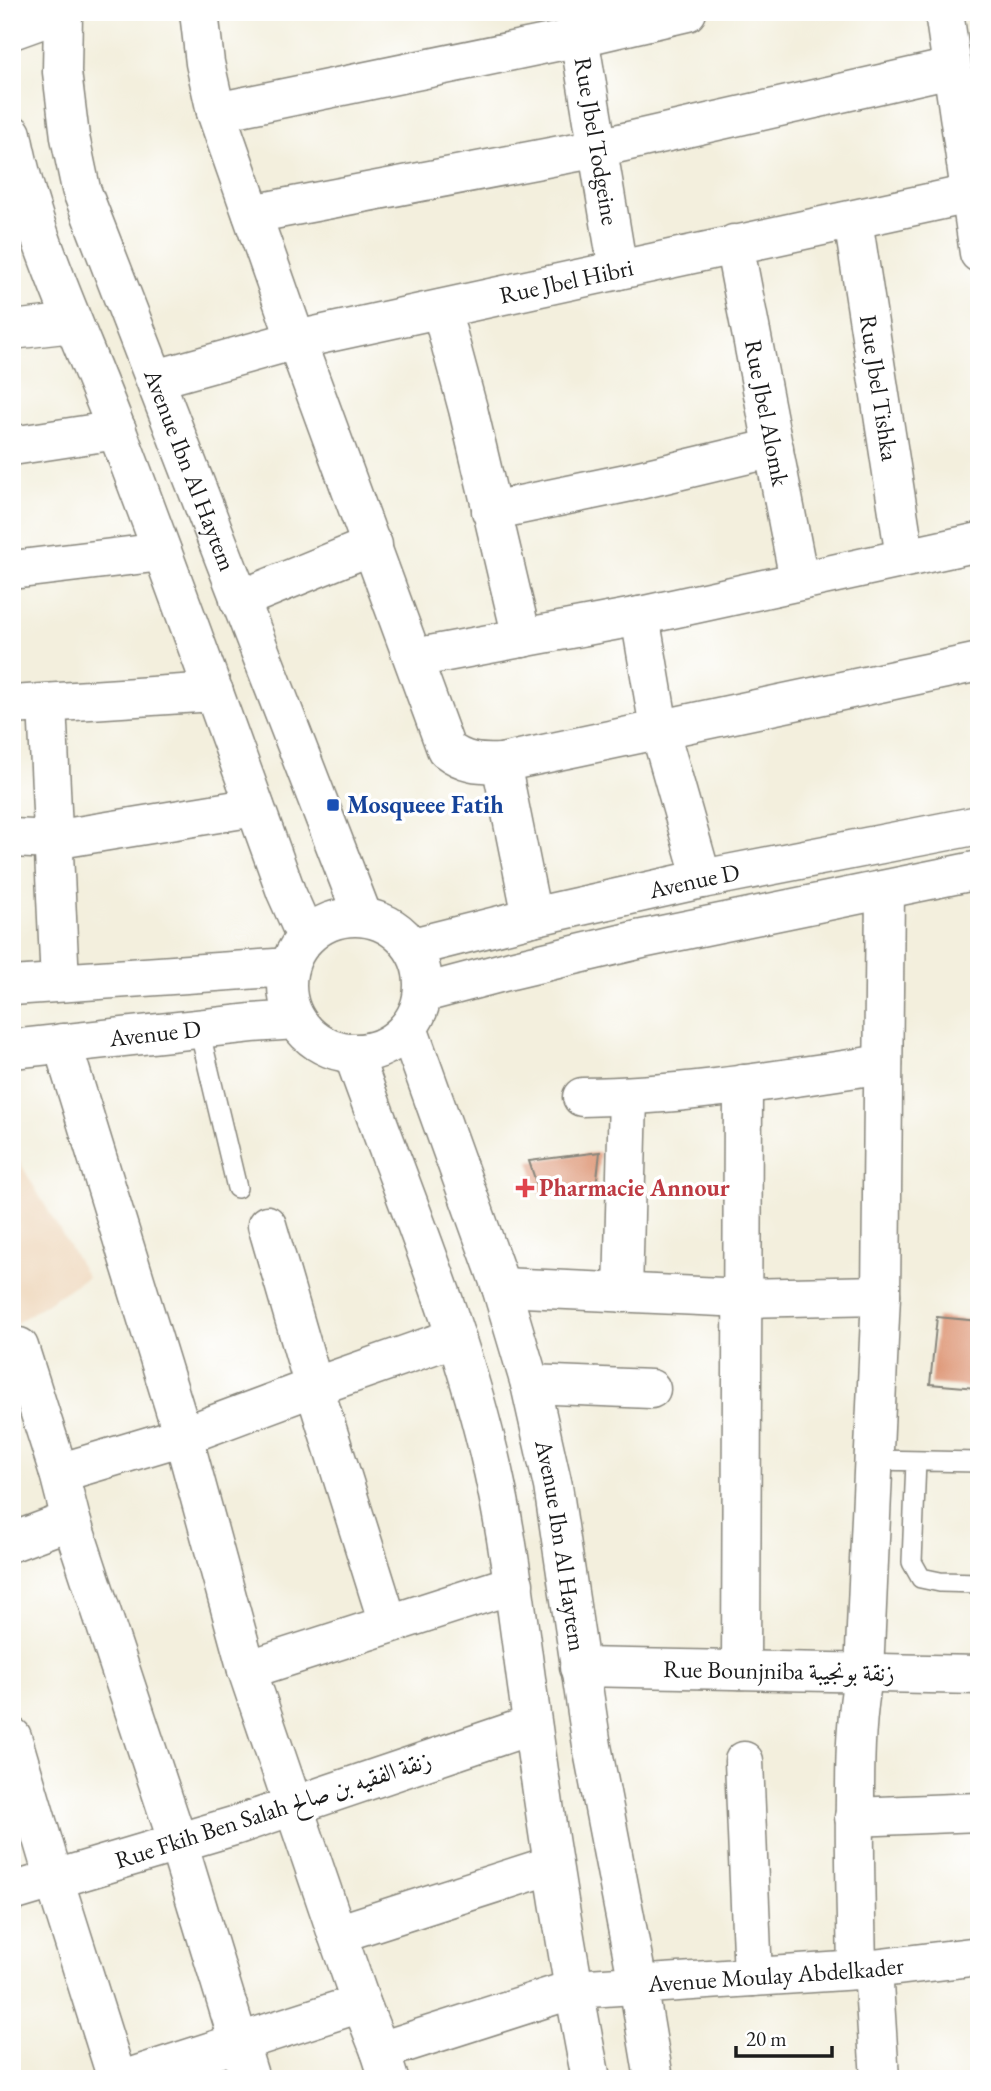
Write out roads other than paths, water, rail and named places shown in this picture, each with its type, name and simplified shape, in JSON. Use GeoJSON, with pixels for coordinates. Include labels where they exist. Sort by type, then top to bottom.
{"type":"FeatureCollection","features":[{"type":"Feature","properties":{"kind":"street"},"geometry":{"type":"LineString","coordinates":[[12,30],[63,12]]}},
{"type":"Feature","properties":{"kind":"street","name":"Avenue Ibn Al Haytem"},"geometry":{"type":"LineString","coordinates":[[63,12],[62,72],[70,137],[81,189],[363,916]]}},
{"type":"Feature","properties":{"kind":"street"},"geometry":{"type":"LineString","coordinates":[[199,12],[205,63],[216,112],[296,340],[446,749],[469,762],[501,763],[979,662]]}},
{"type":"Feature","properties":{"kind":"street"},"geometry":{"type":"LineString","coordinates":[[216,112],[577,25],[687,12]]}},
{"type":"Feature","properties":{"kind":"street"},"geometry":{"type":"LineString","coordinates":[[944,12],[951,68],[974,192],[979,253]]}},
{"type":"Feature","properties":{"kind":"street","name":"Rue Jbel Todgeine"},"geometry":{"type":"LineString","coordinates":[[577,25],[618,270]]}},
{"type":"Feature","properties":{"kind":"street"},"geometry":{"type":"LineString","coordinates":[[252,214],[598,148],[951,68]]}},
{"type":"Feature","properties":{"kind":"street"},"geometry":{"type":"LineString","coordinates":[[12,134],[20,173],[24,224],[72,323],[117,430],[286,892],[298,952]]}},
{"type":"Feature","properties":{"kind":"street","name":"Rue Jbel Hibri"},"geometry":{"type":"LineString","coordinates":[[156,379],[296,340],[974,192]]}},
{"type":"Feature","properties":{"kind":"street","name":"Rue Jbel Tishka"},"geometry":{"type":"LineString","coordinates":[[853,220],[905,557]]}},
{"type":"Feature","properties":{"kind":"street","name":"Rue Jbel Alomk"},"geometry":{"type":"LineString","coordinates":[[734,244],[799,580]]}},
{"type":"Feature","properties":{"kind":"street"},"geometry":{"type":"LineString","coordinates":[[441,309],[468,409],[522,638]]}},
{"type":"Feature","properties":{"kind":"street"},"geometry":{"type":"LineString","coordinates":[[12,330],[72,323]]}},
{"type":"Feature","properties":{"kind":"street"},"geometry":{"type":"LineString","coordinates":[[12,446],[117,430]]}},
{"type":"Feature","properties":{"kind":"street"},"geometry":{"type":"LineString","coordinates":[[491,510],[631,482],[774,448]]}},
{"type":"Feature","properties":{"kind":"street"},"geometry":{"type":"LineString","coordinates":[[414,658],[640,616],[979,542]]}},
{"type":"Feature","properties":{"kind":"street"},"geometry":{"type":"LineString","coordinates":[[239,600],[373,545]]}},
{"type":"Feature","properties":{"kind":"street"},"geometry":{"type":"LineString","coordinates":[[12,570],[162,552]]}},
{"type":"Feature","properties":{"kind":"street"},"geometry":{"type":"LineString","coordinates":[[640,616],[659,728],[702,879]]}},
{"type":"Feature","properties":{"kind":"street"},"geometry":{"type":"LineString","coordinates":[[60,982],[53,840],[29,704],[214,692]]}},
{"type":"Feature","properties":{"kind":"street"},"geometry":{"type":"LineString","coordinates":[[501,763],[532,917]]}},
{"type":"Feature","properties":{"kind":"street"},"geometry":{"type":"LineString","coordinates":[[12,838],[53,840],[255,807]]}},
{"type":"Feature","properties":{"kind":"street","name":"Avenue D"},"geometry":{"type":"LineString","coordinates":[[413,947],[702,879],[979,825]]}},
{"type":"Feature","properties":{"kind":"street","name":"Avenue D"},"geometry":{"type":"LineString","coordinates":[[424,993],[642,939],[979,870]]}},
{"type":"Feature","properties":{"kind":"street"},"geometry":{"type":"LineString","coordinates":[[880,2079],[865,1969],[854,1817],[855,1738],[864,1672],[881,1295],[885,890]]}},
{"type":"Feature","properties":{"kind":"street"},"geometry":{"type":"LineString","coordinates":[[363,916],[383,921],[400,932],[413,947],[422,969],[424,993],[416,1018],[393,1042],[374,1051],[353,1054],[331,1049],[312,1038],[296,1020],[289,1004],[287,985],[298,952],[323,924],[342,917],[363,916]]}},
{"type":"Feature","properties":{"kind":"street"},"geometry":{"type":"LineString","coordinates":[[12,986],[298,952]]}},
{"type":"Feature","properties":{"kind":"street","name":"Avenue D"},"geometry":{"type":"LineString","coordinates":[[12,1049],[296,1020]]}},
{"type":"Feature","properties":{"kind":"street","name":"Avenue Ibn Al Haytem"},"geometry":{"type":"LineString","coordinates":[[408,1028],[501,1287],[530,1384],[552,1486],[579,1667],[654,2079]]}},
{"type":"Feature","properties":{"kind":"street"},"geometry":{"type":"LineString","coordinates":[[62,1043],[183,1436],[247,1670],[384,2065]]}},
{"type":"Feature","properties":{"kind":"street","name":"Avenue Ibn Al Haytem"},"geometry":{"type":"LineString","coordinates":[[353,1054],[456,1337],[493,1472],[514,1584],[552,1865],[591,2079]]}},
{"type":"Feature","properties":{"kind":"street"},"geometry":{"type":"LineString","coordinates":[[582,1097],[628,1096],[743,1084],[883,1065]]}},
{"type":"Feature","properties":{"kind":"street"},"geometry":{"type":"LineString","coordinates":[[741,1670],[743,1084]]}},
{"type":"Feature","properties":{"kind":"street"},"geometry":{"type":"LineString","coordinates":[[623,1293],[628,1096]]}},
{"type":"Feature","properties":{"kind":"street"},"geometry":{"type":"LineString","coordinates":[[267,1225],[314,1387],[388,1623]]}},
{"type":"Feature","properties":{"kind":"street"},"geometry":{"type":"LineString","coordinates":[[501,1287],[744,1298],[881,1295]]}},
{"type":"Feature","properties":{"kind":"street"},"geometry":{"type":"LineString","coordinates":[[59,1473],[183,1436],[456,1337]]}},
{"type":"Feature","properties":{"kind":"street"},"geometry":{"type":"LineString","coordinates":[[19,1347],[71,1520],[178,1843],[250,2079]]}},
{"type":"Feature","properties":{"kind":"street"},"geometry":{"type":"LineString","coordinates":[[530,1384],[651,1389]]}},
{"type":"Feature","properties":{"kind":"street"},"geometry":{"type":"LineString","coordinates":[[12,1542],[71,1520]]}},
{"type":"Feature","properties":{"kind":"street"},"geometry":{"type":"LineString","coordinates":[[247,1670],[514,1584]]}},
{"type":"Feature","properties":{"kind":"street","name":"Rue Bounjniba زنقة بونجيبة"},"geometry":{"type":"LineString","coordinates":[[579,1667],[979,1675]]}},
{"type":"Feature","properties":{"kind":"street","name":"Rue Fkih Ben Salah زنقة الفقيه بن صالح"},"geometry":{"type":"LineString","coordinates":[[12,1892],[293,1807],[532,1726]]}},
{"type":"Feature","properties":{"kind":"street"},"geometry":{"type":"LineString","coordinates":[[12,1737],[117,2079]]}},
{"type":"Feature","properties":{"kind":"street"},"geometry":{"type":"LineString","coordinates":[[744,1761],[754,1977]]}},
{"type":"Feature","properties":{"kind":"street"},"geometry":{"type":"LineString","coordinates":[[854,1817],[979,1812]]}},
{"type":"Feature","properties":{"kind":"street"},"geometry":{"type":"LineString","coordinates":[[337,1934],[552,1865]]}},
{"type":"Feature","properties":{"kind":"street","name":"Avenue Moulay Abdelkader"},"geometry":{"type":"LineString","coordinates":[[384,2065],[573,1989],[865,1969],[979,1956]]}},
{"type":"Feature","properties":{"kind":"street"},"geometry":{"type":"LineString","coordinates":[[125,2079],[361,2003]]}},
{"type":"Feature","properties":{"kind":"lane"},"geometry":{"type":"LineString","coordinates":[[199,1029],[237,1188]]}},
{"type":"Feature","properties":{"kind":"lane"},"geometry":{"type":"LineString","coordinates":[[873,1460],[979,1461]]}},
{"type":"Feature","properties":{"kind":"lane"},"geometry":{"type":"LineString","coordinates":[[916,1461],[912,1562],[921,1578],[940,1582],[979,1583]]}},
{"type":"Feature","properties":{"kind":"place","name":"Mosqueee Fatih"},"geometry":{"type":"Point","coordinates":[333,805]}},
{"type":"Feature","properties":{"kind":"place","name":"Pharmacie Annour"},"geometry":{"type":"Point","coordinates":[525,1188]}}]}
